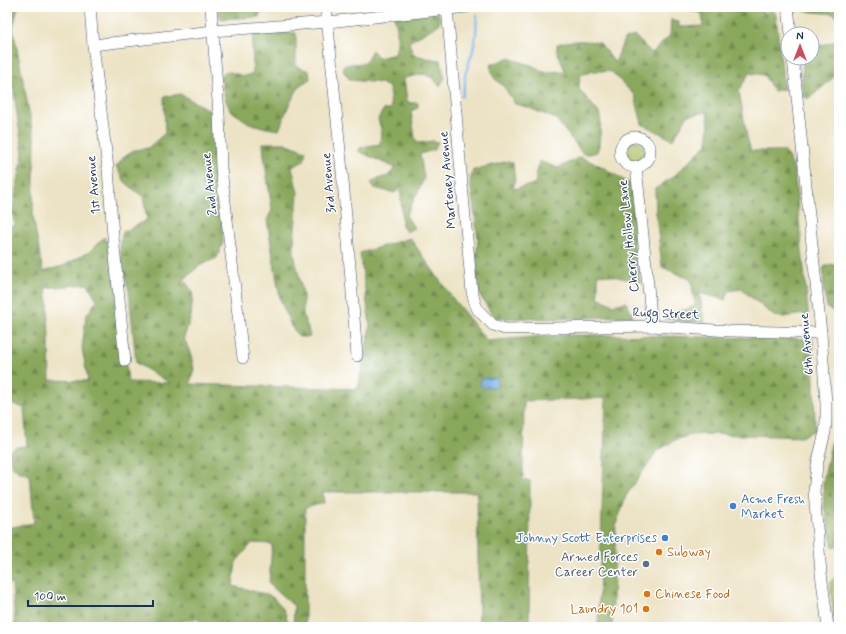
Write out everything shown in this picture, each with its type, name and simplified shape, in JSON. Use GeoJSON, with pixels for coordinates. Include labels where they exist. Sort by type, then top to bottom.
{"type":"FeatureCollection","features":[{"type":"Feature","properties":{"kind":"street","name":"1st Avenue"},"geometry":{"type":"LineString","coordinates":[[90,7],[93,45],[108,169],[125,361]]}},
{"type":"Feature","properties":{"kind":"street","name":"2nd Avenue"},"geometry":{"type":"LineString","coordinates":[[211,7],[221,168],[243,358]]}},
{"type":"Feature","properties":{"kind":"street","name":"3rd Avenue"},"geometry":{"type":"LineString","coordinates":[[326,7],[344,192],[357,356]]}},
{"type":"Feature","properties":{"kind":"street"},"geometry":{"type":"LineString","coordinates":[[93,45],[467,7]]}},
{"type":"Feature","properties":{"kind":"street"},"geometry":{"type":"LineString","coordinates":[[788,7],[789,26]]}},
{"type":"Feature","properties":{"kind":"street","name":"Marteney Avenue"},"geometry":{"type":"LineString","coordinates":[[447,8],[472,292],[478,310],[487,320],[493,325],[510,329]]}},
{"type":"Feature","properties":{"kind":"street","name":"6th Avenue"},"geometry":{"type":"LineString","coordinates":[[794,66],[826,404],[824,437],[816,465],[814,492],[828,627]]}},
{"type":"Feature","properties":{"kind":"street","name":"Cherry Hollow Lane"},"geometry":{"type":"LineString","coordinates":[[636,166],[652,326]]}},
{"type":"Feature","properties":{"kind":"street","name":"Rugg Street"},"geometry":{"type":"LineString","coordinates":[[510,329],[652,326],[730,331],[820,333]]}},
{"type":"Feature","properties":{"kind":"green space"},"geometry":{"type":"Polygon","coordinates":[[[7,7],[18,7],[13,28],[35,143],[33,216],[43,272],[65,265],[89,252],[104,237],[108,246],[114,253],[128,382],[170,383],[136,363],[129,291],[121,260],[120,241],[123,232],[147,220],[143,197],[125,182],[116,167],[124,157],[135,150],[148,148],[165,133],[164,97],[180,94],[211,111],[216,148],[223,242],[217,258],[199,266],[184,280],[193,292],[191,316],[184,338],[191,355],[194,369],[190,384],[358,389],[370,325],[360,253],[410,238],[451,296],[487,341],[558,335],[813,339],[815,430],[801,437],[714,434],[691,435],[677,439],[657,451],[626,496],[616,525],[612,627],[598,627],[606,398],[524,401],[523,480],[530,481],[529,627],[479,627],[477,492],[323,492],[324,503],[305,508],[305,627],[293,627],[294,606],[269,584],[272,544],[252,543],[236,562],[233,586],[269,595],[283,608],[287,617],[288,627],[205,627],[197,619],[135,627],[85,627],[84,624],[75,627],[15,627],[12,584],[7,583],[7,528],[34,523],[30,475],[19,472],[12,467],[9,451],[16,447],[27,446],[24,408],[7,402],[7,227],[15,226],[12,212],[23,154],[7,57],[7,7]],[[88,284],[46,288],[48,302],[50,380],[88,381],[82,348],[86,316],[97,300],[88,284]]]}},
{"type":"Feature","properties":{"kind":"green space"},"geometry":{"type":"Polygon","coordinates":[[[217,7],[262,7],[259,17],[221,19],[217,7]]]}},
{"type":"Feature","properties":{"kind":"green space"},"geometry":{"type":"Polygon","coordinates":[[[392,7],[437,7],[440,20],[438,25],[409,42],[413,54],[440,60],[445,78],[440,86],[432,78],[424,74],[404,78],[407,101],[411,103],[418,103],[418,108],[411,111],[415,138],[418,143],[433,141],[438,142],[434,150],[420,154],[424,178],[406,215],[414,228],[406,232],[402,225],[401,194],[399,189],[395,193],[374,188],[371,183],[374,180],[388,176],[395,168],[358,151],[361,147],[380,144],[381,129],[378,119],[383,110],[391,109],[389,87],[381,83],[350,80],[344,72],[343,66],[365,63],[372,50],[379,58],[395,54],[397,28],[392,7]]]}},
{"type":"Feature","properties":{"kind":"green space"},"geometry":{"type":"Polygon","coordinates":[[[688,7],[745,7],[768,13],[768,7],[773,7],[776,16],[780,66],[781,66],[784,89],[774,91],[764,75],[749,73],[739,91],[751,151],[785,151],[794,169],[809,320],[804,314],[783,317],[774,316],[741,289],[728,291],[725,300],[699,293],[705,322],[665,319],[663,315],[685,310],[695,305],[691,280],[662,267],[656,216],[655,189],[675,175],[707,144],[709,125],[707,112],[688,115],[673,140],[642,124],[635,96],[612,72],[594,71],[580,75],[579,89],[599,113],[601,122],[597,152],[583,154],[556,119],[527,107],[515,104],[505,88],[494,78],[490,65],[508,58],[531,65],[545,72],[565,71],[557,51],[557,44],[573,41],[600,43],[615,63],[624,39],[635,36],[652,53],[670,35],[671,19],[679,22],[679,27],[703,26],[702,13],[688,10],[688,7]]]}},
{"type":"Feature","properties":{"kind":"green space"},"geometry":{"type":"Polygon","coordinates":[[[803,7],[839,7],[839,22],[835,14],[804,11],[803,7]]]}},
{"type":"Feature","properties":{"kind":"green space"},"geometry":{"type":"Polygon","coordinates":[[[254,33],[296,33],[296,66],[309,71],[310,79],[300,85],[288,107],[279,130],[249,123],[230,110],[225,98],[220,76],[227,71],[243,76],[253,74],[252,47],[254,33]]]}},
{"type":"Feature","properties":{"kind":"green space"},"geometry":{"type":"Polygon","coordinates":[[[839,40],[839,75],[835,76],[809,99],[801,96],[803,66],[820,66],[820,46],[839,40]]]}},
{"type":"Feature","properties":{"kind":"green space"},"geometry":{"type":"Polygon","coordinates":[[[635,141],[642,144],[645,151],[642,158],[635,161],[628,158],[625,151],[628,144],[635,141]]]}},
{"type":"Feature","properties":{"kind":"green space"},"geometry":{"type":"Polygon","coordinates":[[[263,143],[285,143],[306,151],[304,161],[292,167],[298,193],[294,254],[303,294],[303,315],[310,337],[299,337],[291,326],[280,299],[267,220],[272,210],[263,143]]]}},
{"type":"Feature","properties":{"kind":"green space"},"geometry":{"type":"Polygon","coordinates":[[[580,157],[601,166],[630,184],[633,199],[634,245],[640,282],[598,274],[598,297],[613,305],[626,302],[633,316],[558,319],[494,318],[475,287],[475,263],[478,239],[470,181],[473,170],[508,161],[513,163],[515,182],[513,189],[535,184],[539,161],[558,168],[580,157]]]}},
{"type":"Feature","properties":{"kind":"green space"},"geometry":{"type":"Polygon","coordinates":[[[831,264],[839,267],[839,314],[828,309],[824,294],[824,267],[831,264]]]}},
{"type":"Feature","properties":{"kind":"green space"},"geometry":{"type":"Polygon","coordinates":[[[839,406],[839,545],[834,548],[824,507],[823,482],[839,406]]]}},
{"type":"Feature","properties":{"kind":"green space"},"geometry":{"type":"Polygon","coordinates":[[[837,576],[839,577],[839,627],[835,627],[830,582],[837,576]]]}},
{"type":"Feature","properties":{"kind":"water"},"geometry":{"type":"Polygon","coordinates":[[[497,378],[497,387],[481,387],[481,379],[497,378]]]}},
{"type":"Feature","properties":{"kind":"waterway"},"geometry":{"type":"LineString","coordinates":[[462,96],[465,84],[465,75],[472,54],[476,34],[477,16]]}},
{"type":"Feature","properties":{"kind":"place","name":"Acme Fresh Market"},"geometry":{"type":"Point","coordinates":[733,506]}},
{"type":"Feature","properties":{"kind":"place","name":"Johnny Scott Enterprises"},"geometry":{"type":"Point","coordinates":[665,538]}},
{"type":"Feature","properties":{"kind":"place","name":"Subway"},"geometry":{"type":"Point","coordinates":[659,552]}},
{"type":"Feature","properties":{"kind":"place","name":"Armed Forces Career Center"},"geometry":{"type":"Point","coordinates":[646,564]}},
{"type":"Feature","properties":{"kind":"place","name":"Chinese Food"},"geometry":{"type":"Point","coordinates":[647,594]}},
{"type":"Feature","properties":{"kind":"place","name":"Laundry 101"},"geometry":{"type":"Point","coordinates":[646,609]}}]}
